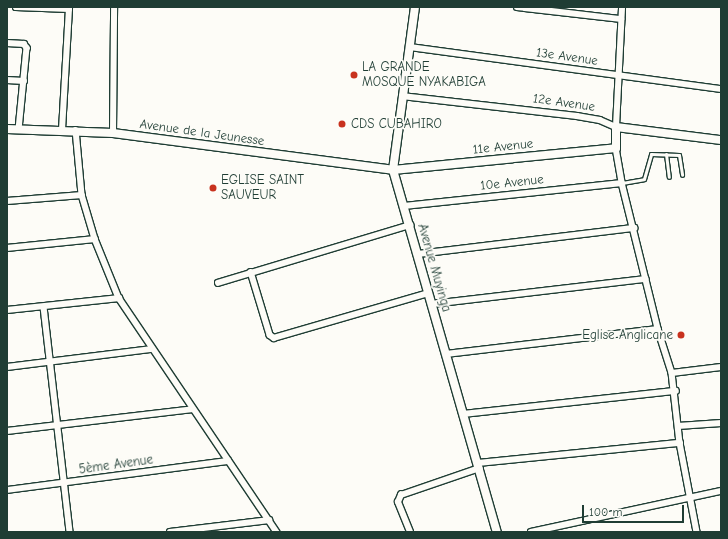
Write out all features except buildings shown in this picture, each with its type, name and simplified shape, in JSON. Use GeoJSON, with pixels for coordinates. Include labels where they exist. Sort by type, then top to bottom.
{"type":"FeatureCollection","features":[{"type":"Feature","properties":{"kind":"street"},"geometry":{"type":"LineString","coordinates":[[16,7],[69,8],[62,130]]}},
{"type":"Feature","properties":{"kind":"street"},"geometry":{"type":"LineString","coordinates":[[113,133],[114,7]]}},
{"type":"Feature","properties":{"kind":"street","name":"Avenue Muyinga"},"geometry":{"type":"LineString","coordinates":[[415,7],[393,170],[479,466],[496,532]]}},
{"type":"Feature","properties":{"kind":"street"},"geometry":{"type":"LineString","coordinates":[[517,7],[621,20]]}},
{"type":"Feature","properties":{"kind":"street"},"geometry":{"type":"LineString","coordinates":[[622,7],[616,148],[622,183],[658,329],[676,391],[680,443],[689,497],[697,532]]}},
{"type":"Feature","properties":{"kind":"street"},"geometry":{"type":"LineString","coordinates":[[7,43],[26,46],[19,129]]}},
{"type":"Feature","properties":{"kind":"street","name":"13e Avenue"},"geometry":{"type":"LineString","coordinates":[[410,47],[721,88]]}},
{"type":"Feature","properties":{"kind":"street"},"geometry":{"type":"LineString","coordinates":[[7,80],[24,81]]}},
{"type":"Feature","properties":{"kind":"street","name":"12e Avenue"},"geometry":{"type":"LineString","coordinates":[[402,96],[577,116],[600,120],[616,127],[721,140]]}},
{"type":"Feature","properties":{"kind":"street","name":"Avenue de la Jeunesse"},"geometry":{"type":"LineString","coordinates":[[7,129],[76,130],[113,133],[393,170]]}},
{"type":"Feature","properties":{"kind":"street"},"geometry":{"type":"LineString","coordinates":[[76,130],[82,195],[95,239],[119,298],[277,532]]}},
{"type":"Feature","properties":{"kind":"street","name":"11e Avenue"},"geometry":{"type":"LineString","coordinates":[[393,170],[616,148]]}},
{"type":"Feature","properties":{"kind":"street","name":"10e Avenue"},"geometry":{"type":"LineString","coordinates":[[404,206],[622,183]]}},
{"type":"Feature","properties":{"kind":"street"},"geometry":{"type":"LineString","coordinates":[[7,201],[82,195]]}},
{"type":"Feature","properties":{"kind":"street"},"geometry":{"type":"LineString","coordinates":[[218,283],[410,225]]}},
{"type":"Feature","properties":{"kind":"street"},"geometry":{"type":"LineString","coordinates":[[418,254],[634,228]]}},
{"type":"Feature","properties":{"kind":"street"},"geometry":{"type":"LineString","coordinates":[[7,248],[95,239]]}},
{"type":"Feature","properties":{"kind":"street"},"geometry":{"type":"LineString","coordinates":[[252,272],[270,335],[274,338],[429,293]]}},
{"type":"Feature","properties":{"kind":"street"},"geometry":{"type":"LineString","coordinates":[[432,304],[646,279]]}},
{"type":"Feature","properties":{"kind":"street"},"geometry":{"type":"LineString","coordinates":[[7,310],[119,298]]}},
{"type":"Feature","properties":{"kind":"street"},"geometry":{"type":"LineString","coordinates":[[44,307],[70,532]]}},
{"type":"Feature","properties":{"kind":"street"},"geometry":{"type":"LineString","coordinates":[[446,354],[658,329]]}},
{"type":"Feature","properties":{"kind":"street"},"geometry":{"type":"LineString","coordinates":[[7,367],[152,349]]}},
{"type":"Feature","properties":{"kind":"street"},"geometry":{"type":"LineString","coordinates":[[672,373],[721,367]]}},
{"type":"Feature","properties":{"kind":"street"},"geometry":{"type":"LineString","coordinates":[[463,414],[676,391]]}},
{"type":"Feature","properties":{"kind":"street"},"geometry":{"type":"LineString","coordinates":[[7,431],[194,408]]}},
{"type":"Feature","properties":{"kind":"street"},"geometry":{"type":"LineString","coordinates":[[678,426],[721,423]]}},
{"type":"Feature","properties":{"kind":"street"},"geometry":{"type":"LineString","coordinates":[[410,532],[398,502],[401,495],[479,466],[680,443]]}},
{"type":"Feature","properties":{"kind":"street","name":"5ème Avenue"},"geometry":{"type":"LineString","coordinates":[[7,490],[228,461]]}},
{"type":"Feature","properties":{"kind":"street"},"geometry":{"type":"LineString","coordinates":[[531,532],[721,491]]}},
{"type":"Feature","properties":{"kind":"street"},"geometry":{"type":"LineString","coordinates":[[170,532],[269,520]]}},
{"type":"Feature","properties":{"kind":"lane"},"geometry":{"type":"LineString","coordinates":[[666,154],[670,177]]}},
{"type":"Feature","properties":{"kind":"lane"},"geometry":{"type":"LineString","coordinates":[[622,183],[644,179],[649,155],[679,155],[682,175]]}},
{"type":"Feature","properties":{"kind":"place","name":"LA GRANDE MOSQUE NYAKABIGA"},"geometry":{"type":"Point","coordinates":[354,75]}},
{"type":"Feature","properties":{"kind":"place","name":"CDS CUBAHIRO"},"geometry":{"type":"Point","coordinates":[342,124]}},
{"type":"Feature","properties":{"kind":"place","name":"EGLISE SAINT SAUVEUR"},"geometry":{"type":"Point","coordinates":[213,188]}},
{"type":"Feature","properties":{"kind":"place","name":"Eglise Anglicane"},"geometry":{"type":"Point","coordinates":[681,335]}}]}
